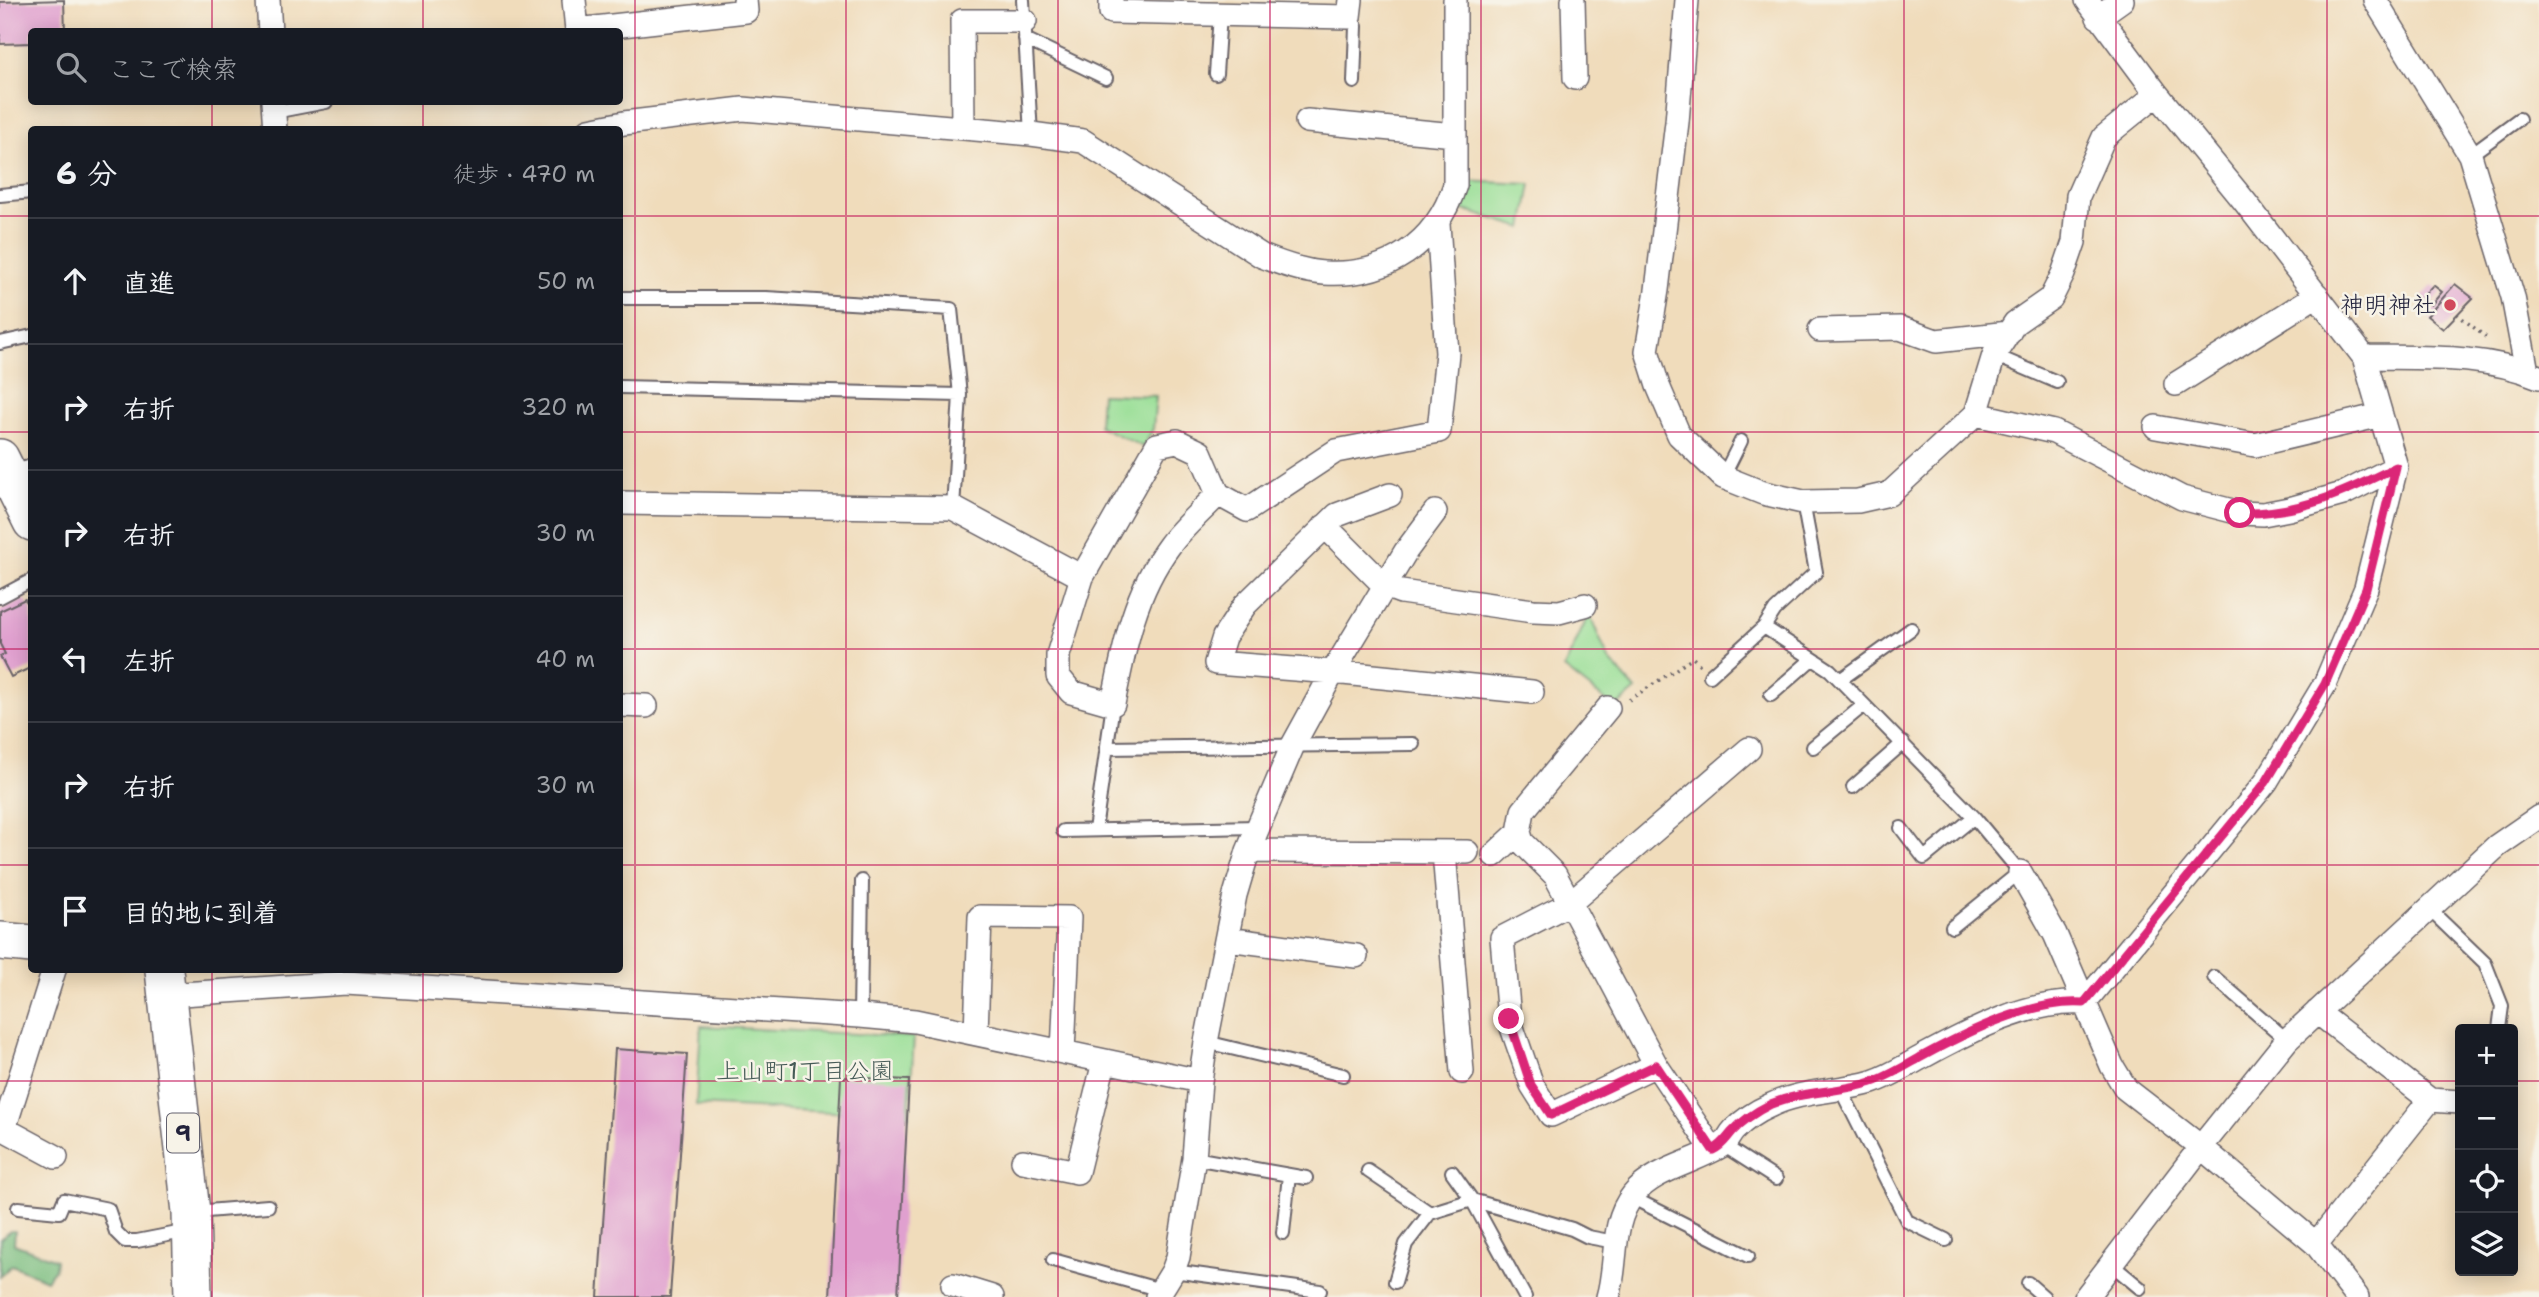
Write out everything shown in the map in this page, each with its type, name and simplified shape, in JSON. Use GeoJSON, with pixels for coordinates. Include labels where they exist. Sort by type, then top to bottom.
{"type":"FeatureCollection","features":[{"type":"Feature","properties":{"kind":"main road"},"geometry":{"type":"LineString","coordinates":[[0,941],[28,944]]}},
{"type":"Feature","properties":{"kind":"main road","name":"9"},"geometry":{"type":"LineString","coordinates":[[166,982],[191,1221],[193,1297]]}},
{"type":"Feature","properties":{"kind":"street"},"geometry":{"type":"LineString","coordinates":[[268,0],[270,28]]}},
{"type":"Feature","properties":{"kind":"street"},"geometry":{"type":"LineString","coordinates":[[574,0],[578,28]]}},
{"type":"Feature","properties":{"kind":"street"},"geometry":{"type":"LineString","coordinates":[[596,28],[747,11],[745,0]]}},
{"type":"Feature","properties":{"kind":"street"},"geometry":{"type":"LineString","coordinates":[[1111,0],[1111,12],[1350,8]]}},
{"type":"Feature","properties":{"kind":"street"},"geometry":{"type":"LineString","coordinates":[[610,126],[743,109],[1083,141],[1262,256],[1284,265],[1324,274],[1358,272],[1386,266],[1413,248],[1438,224],[1448,206],[1455,185],[1455,0]]}},
{"type":"Feature","properties":{"kind":"street"},"geometry":{"type":"LineString","coordinates":[[1573,0],[1575,78]]}},
{"type":"Feature","properties":{"kind":"street"},"geometry":{"type":"LineString","coordinates":[[1688,0],[1657,290],[1647,351],[1658,386],[1679,435],[1723,477],[1763,493],[1803,502],[1858,501],[1889,494],[1976,414],[1994,355],[2015,323],[2051,298],[2063,274],[2074,242],[2078,196],[2105,137],[2157,94]]}},
{"type":"Feature","properties":{"kind":"street"},"geometry":{"type":"LineString","coordinates":[[2084,1003],[2266,782],[2325,684],[2366,589],[2396,467],[2364,357],[2245,202],[2157,94],[2093,8],[2122,0]]}},
{"type":"Feature","properties":{"kind":"street"},"geometry":{"type":"LineString","coordinates":[[2364,357],[2468,359],[2533,374],[2470,155],[2375,0]]}},
{"type":"Feature","properties":{"kind":"street"},"geometry":{"type":"LineString","coordinates":[[963,128],[962,21],[1025,20]]}},
{"type":"Feature","properties":{"kind":"street"},"geometry":{"type":"LineString","coordinates":[[1307,121],[1455,135]]}},
{"type":"Feature","properties":{"kind":"street"},"geometry":{"type":"LineString","coordinates":[[1218,494],[1170,545],[1143,588],[1126,636],[1113,704],[1071,692],[1058,676],[1058,655],[1082,577],[1157,445],[1177,441],[1200,452],[1218,494],[1247,510],[1336,451],[1439,430],[1447,353],[1438,224]]}},
{"type":"Feature","properties":{"kind":"street"},"geometry":{"type":"LineString","coordinates":[[2176,384],[2317,295]]}},
{"type":"Feature","properties":{"kind":"street"},"geometry":{"type":"LineString","coordinates":[[1821,330],[1900,328],[1936,341],[2009,333]]}},
{"type":"Feature","properties":{"kind":"street"},"geometry":{"type":"LineString","coordinates":[[1976,414],[2054,432],[2182,498],[2240,513],[2263,514],[2343,494],[2396,467]]}},
{"type":"Feature","properties":{"kind":"street"},"geometry":{"type":"LineString","coordinates":[[2156,427],[2255,445],[2381,415]]}},
{"type":"Feature","properties":{"kind":"street"},"geometry":{"type":"LineString","coordinates":[[1390,495],[1337,514],[1245,604],[1224,637],[1216,663],[1532,692]]}},
{"type":"Feature","properties":{"kind":"street"},"geometry":{"type":"LineString","coordinates":[[623,503],[953,508],[1082,577]]}},
{"type":"Feature","properties":{"kind":"street"},"geometry":{"type":"LineString","coordinates":[[1164,1286],[1194,1158],[1206,1042],[1236,895],[1248,851],[1293,745],[1333,672],[1434,512]]}},
{"type":"Feature","properties":{"kind":"street"},"geometry":{"type":"LineString","coordinates":[[1325,526],[1385,586],[1414,594],[1533,611],[1559,612],[1585,605]]}},
{"type":"Feature","properties":{"kind":"street"},"geometry":{"type":"LineString","coordinates":[[623,705],[646,706]]}},
{"type":"Feature","properties":{"kind":"street"},"geometry":{"type":"LineString","coordinates":[[1608,708],[1523,811],[1519,832],[1522,842],[1555,875],[1656,1065],[1718,1147]]}},
{"type":"Feature","properties":{"kind":"street"},"geometry":{"type":"LineString","coordinates":[[1656,1065],[1551,1115],[1531,1085],[1509,1019],[1502,938],[1570,903],[1749,749]]}},
{"type":"Feature","properties":{"kind":"street"},"geometry":{"type":"LineString","coordinates":[[2086,1297],[2287,1040],[2497,846],[2539,817]]}},
{"type":"Feature","properties":{"kind":"street"},"geometry":{"type":"LineString","coordinates":[[1494,855],[1519,832]]}},
{"type":"Feature","properties":{"kind":"street"},"geometry":{"type":"LineString","coordinates":[[1248,851],[1467,852]]}},
{"type":"Feature","properties":{"kind":"street"},"geometry":{"type":"LineString","coordinates":[[1444,852],[1462,1072]]}},
{"type":"Feature","properties":{"kind":"street"},"geometry":{"type":"LineString","coordinates":[[2020,872],[2054,934],[2112,1066],[2126,1088],[2316,1244],[2357,1297]]}},
{"type":"Feature","properties":{"kind":"street"},"geometry":{"type":"LineString","coordinates":[[976,1033],[980,917],[1069,918],[1063,1052]]}},
{"type":"Feature","properties":{"kind":"street"},"geometry":{"type":"LineString","coordinates":[[1227,939],[1356,956]]}},
{"type":"Feature","properties":{"kind":"street"},"geometry":{"type":"LineString","coordinates":[[53,973],[5,1129],[56,1157]]}},
{"type":"Feature","properties":{"kind":"street"},"geometry":{"type":"LineString","coordinates":[[166,982],[346,976],[915,1021],[1200,1081]]}},
{"type":"Feature","properties":{"kind":"street"},"geometry":{"type":"LineString","coordinates":[[1608,1297],[1612,1284],[1615,1242],[1625,1207],[1631,1197],[1654,1177],[1718,1147],[1748,1117],[1769,1105],[1794,1096],[1841,1090],[1891,1074],[1981,1029],[2038,1006],[2067,1002],[2084,1003]]}},
{"type":"Feature","properties":{"kind":"street"},"geometry":{"type":"LineString","coordinates":[[2317,1012],[2430,1100],[2455,1102]]}},
{"type":"Feature","properties":{"kind":"street"},"geometry":{"type":"LineString","coordinates":[[1023,1161],[1077,1172],[1104,1062]]}},
{"type":"Feature","properties":{"kind":"street"},"geometry":{"type":"LineString","coordinates":[[2316,1244],[2430,1100]]}},
{"type":"Feature","properties":{"kind":"street"},"geometry":{"type":"LineString","coordinates":[[953,1285],[992,1297]]}},
{"type":"Feature","properties":{"kind":"lane"},"geometry":{"type":"LineString","coordinates":[[1350,8],[1356,26],[1354,82]]}},
{"type":"Feature","properties":{"kind":"lane"},"geometry":{"type":"LineString","coordinates":[[1216,74],[1232,9]]}},
{"type":"Feature","properties":{"kind":"lane"},"geometry":{"type":"LineString","coordinates":[[1025,20],[1106,78]]}},
{"type":"Feature","properties":{"kind":"lane"},"geometry":{"type":"LineString","coordinates":[[1025,20],[1031,134]]}},
{"type":"Feature","properties":{"kind":"lane"},"geometry":{"type":"LineString","coordinates":[[274,114],[313,105]]}},
{"type":"Feature","properties":{"kind":"lane"},"geometry":{"type":"LineString","coordinates":[[2470,155],[2519,119]]}},
{"type":"Feature","properties":{"kind":"lane"},"geometry":{"type":"LineString","coordinates":[[0,195],[28,192]]}},
{"type":"Feature","properties":{"kind":"lane"},"geometry":{"type":"LineString","coordinates":[[623,298],[766,298],[951,309],[960,395],[953,508]]}},
{"type":"Feature","properties":{"kind":"lane"},"geometry":{"type":"LineString","coordinates":[[0,343],[28,337]]}},
{"type":"Feature","properties":{"kind":"lane"},"geometry":{"type":"LineString","coordinates":[[1994,355],[2057,382]]}},
{"type":"Feature","properties":{"kind":"lane"},"geometry":{"type":"LineString","coordinates":[[623,387],[960,395]]}},
{"type":"Feature","properties":{"kind":"lane"},"geometry":{"type":"LineString","coordinates":[[1723,477],[1741,441]]}},
{"type":"Feature","properties":{"kind":"lane"},"geometry":{"type":"LineString","coordinates":[[1710,676],[1764,627],[1775,610],[1816,572],[1803,502]]}},
{"type":"Feature","properties":{"kind":"lane"},"geometry":{"type":"LineString","coordinates":[[0,597],[28,582]]}},
{"type":"Feature","properties":{"kind":"lane"},"geometry":{"type":"LineString","coordinates":[[1764,627],[1830,670],[1974,817],[2020,872],[1952,927]]}},
{"type":"Feature","properties":{"kind":"lane"},"geometry":{"type":"LineString","coordinates":[[1840,680],[1911,629]]}},
{"type":"Feature","properties":{"kind":"lane"},"geometry":{"type":"LineString","coordinates":[[1771,695],[1812,659]]}},
{"type":"Feature","properties":{"kind":"lane"},"geometry":{"type":"LineString","coordinates":[[1096,830],[1113,704]]}},
{"type":"Feature","properties":{"kind":"lane"},"geometry":{"type":"LineString","coordinates":[[1813,747],[1864,705]]}},
{"type":"Feature","properties":{"kind":"lane"},"geometry":{"type":"LineString","coordinates":[[1853,787],[1903,743]]}},
{"type":"Feature","properties":{"kind":"lane"},"geometry":{"type":"LineString","coordinates":[[1106,748],[1413,744]]}},
{"type":"Feature","properties":{"kind":"lane"},"geometry":{"type":"LineString","coordinates":[[1901,828],[1924,858],[1974,817]]}},
{"type":"Feature","properties":{"kind":"lane"},"geometry":{"type":"LineString","coordinates":[[1063,831],[1257,827]]}},
{"type":"Feature","properties":{"kind":"lane"},"geometry":{"type":"LineString","coordinates":[[860,1016],[862,881]]}},
{"type":"Feature","properties":{"kind":"lane"},"geometry":{"type":"LineString","coordinates":[[2428,908],[2484,963],[2502,1006],[2500,1024]]}},
{"type":"Feature","properties":{"kind":"lane"},"geometry":{"type":"LineString","coordinates":[[2214,977],[2287,1040]]}},
{"type":"Feature","properties":{"kind":"lane"},"geometry":{"type":"LineString","coordinates":[[1206,1042],[1343,1075]]}},
{"type":"Feature","properties":{"kind":"lane"},"geometry":{"type":"LineString","coordinates":[[1841,1090],[1907,1221],[1947,1240]]}},
{"type":"Feature","properties":{"kind":"lane"},"geometry":{"type":"LineString","coordinates":[[1718,1147],[1776,1179]]}},
{"type":"Feature","properties":{"kind":"lane"},"geometry":{"type":"LineString","coordinates":[[1194,1158],[1306,1178]]}},
{"type":"Feature","properties":{"kind":"lane"},"geometry":{"type":"LineString","coordinates":[[1368,1171],[1430,1213]]}},
{"type":"Feature","properties":{"kind":"lane"},"geometry":{"type":"LineString","coordinates":[[1452,1172],[1472,1200],[1525,1297]]}},
{"type":"Feature","properties":{"kind":"lane"},"geometry":{"type":"LineString","coordinates":[[1283,1233],[1289,1175]]}},
{"type":"Feature","properties":{"kind":"lane"},"geometry":{"type":"LineString","coordinates":[[1631,1197],[1748,1256]]}},
{"type":"Feature","properties":{"kind":"lane"},"geometry":{"type":"LineString","coordinates":[[18,1208],[59,1212],[64,1200],[108,1209],[116,1232],[125,1241],[137,1241],[191,1221],[268,1206]]}},
{"type":"Feature","properties":{"kind":"lane"},"geometry":{"type":"LineString","coordinates":[[1395,1282],[1406,1244],[1430,1213],[1472,1200],[1572,1229],[1588,1237],[1615,1242]]}},
{"type":"Feature","properties":{"kind":"lane"},"geometry":{"type":"LineString","coordinates":[[1053,1260],[1164,1286],[1320,1292]]}},
{"type":"Feature","properties":{"kind":"lane"},"geometry":{"type":"LineString","coordinates":[[2111,1264],[2140,1288]]}},
{"type":"Feature","properties":{"kind":"lane"},"geometry":{"type":"LineString","coordinates":[[2028,1283],[2043,1297]]}},
{"type":"Feature","properties":{"kind":"path"},"geometry":{"type":"LineString","coordinates":[[1608,708],[1615,712],[1634,694],[1693,658]]}},
{"type":"Feature","properties":{"kind":"green space"},"geometry":{"type":"Polygon","coordinates":[[[1461,181],[1531,184],[1523,228],[1454,207],[1461,181]]]}},
{"type":"Feature","properties":{"kind":"green space"},"geometry":{"type":"Polygon","coordinates":[[[1101,394],[1156,396],[1153,429],[1143,447],[1099,426],[1101,394]]]}},
{"type":"Feature","properties":{"kind":"green space"},"geometry":{"type":"Polygon","coordinates":[[[1589,614],[1609,660],[1636,690],[1615,708],[1564,668],[1589,614]]]}},
{"type":"Feature","properties":{"kind":"green space","name":"上山町1丁目公園"},"geometry":{"type":"Polygon","coordinates":[[[701,1026],[914,1037],[909,1116],[696,1105],[701,1026]]]}},
{"type":"Feature","properties":{"kind":"green space"},"geometry":{"type":"Polygon","coordinates":[[[10,1231],[15,1231],[14,1244],[56,1260],[55,1269],[46,1280],[12,1265],[0,1276],[0,1239],[10,1231]]]}},
{"type":"Feature","properties":{"kind":"building"},"geometry":{"type":"Polygon","coordinates":[[[64,0],[65,28],[28,28],[28,43],[0,44],[0,2],[64,0]]]}},
{"type":"Feature","properties":{"kind":"building"},"geometry":{"type":"Polygon","coordinates":[[[2455,284],[2473,298],[2443,329],[2427,316],[2455,284]]]}},
{"type":"Feature","properties":{"kind":"building"},"geometry":{"type":"Polygon","coordinates":[[[2433,285],[2442,292],[2431,305],[2422,297],[2433,285]]]}},
{"type":"Feature","properties":{"kind":"building"},"geometry":{"type":"Polygon","coordinates":[[[25,599],[28,604],[28,669],[11,677],[0,656],[5,654],[0,644],[0,611],[25,599]]]}},
{"type":"Feature","properties":{"kind":"building"},"geometry":{"type":"Polygon","coordinates":[[[615,1049],[687,1054],[670,1297],[598,1297],[615,1049]]]}},
{"type":"Feature","properties":{"kind":"building"},"geometry":{"type":"Polygon","coordinates":[[[841,1077],[909,1080],[898,1297],[830,1297],[841,1077]]]}},
{"type":"Feature","properties":{"kind":"place","name":"神明神社"},"geometry":{"type":"Point","coordinates":[2450,305]}},
{"type":"Feature","properties":{"kind":"route"},"geometry":{"type":"LineString","coordinates":[[1509,1019],[1531,1085],[1551,1115],[1656,1065],[1713,1150],[1723,1145],[1748,1117],[1769,1105],[1794,1096],[1841,1090],[1874,1081],[1992,1024],[2038,1006],[2067,1002],[2084,1003],[2266,782],[2325,684],[2366,589],[2396,467],[2343,494],[2263,514],[2240,513]]}}]}
